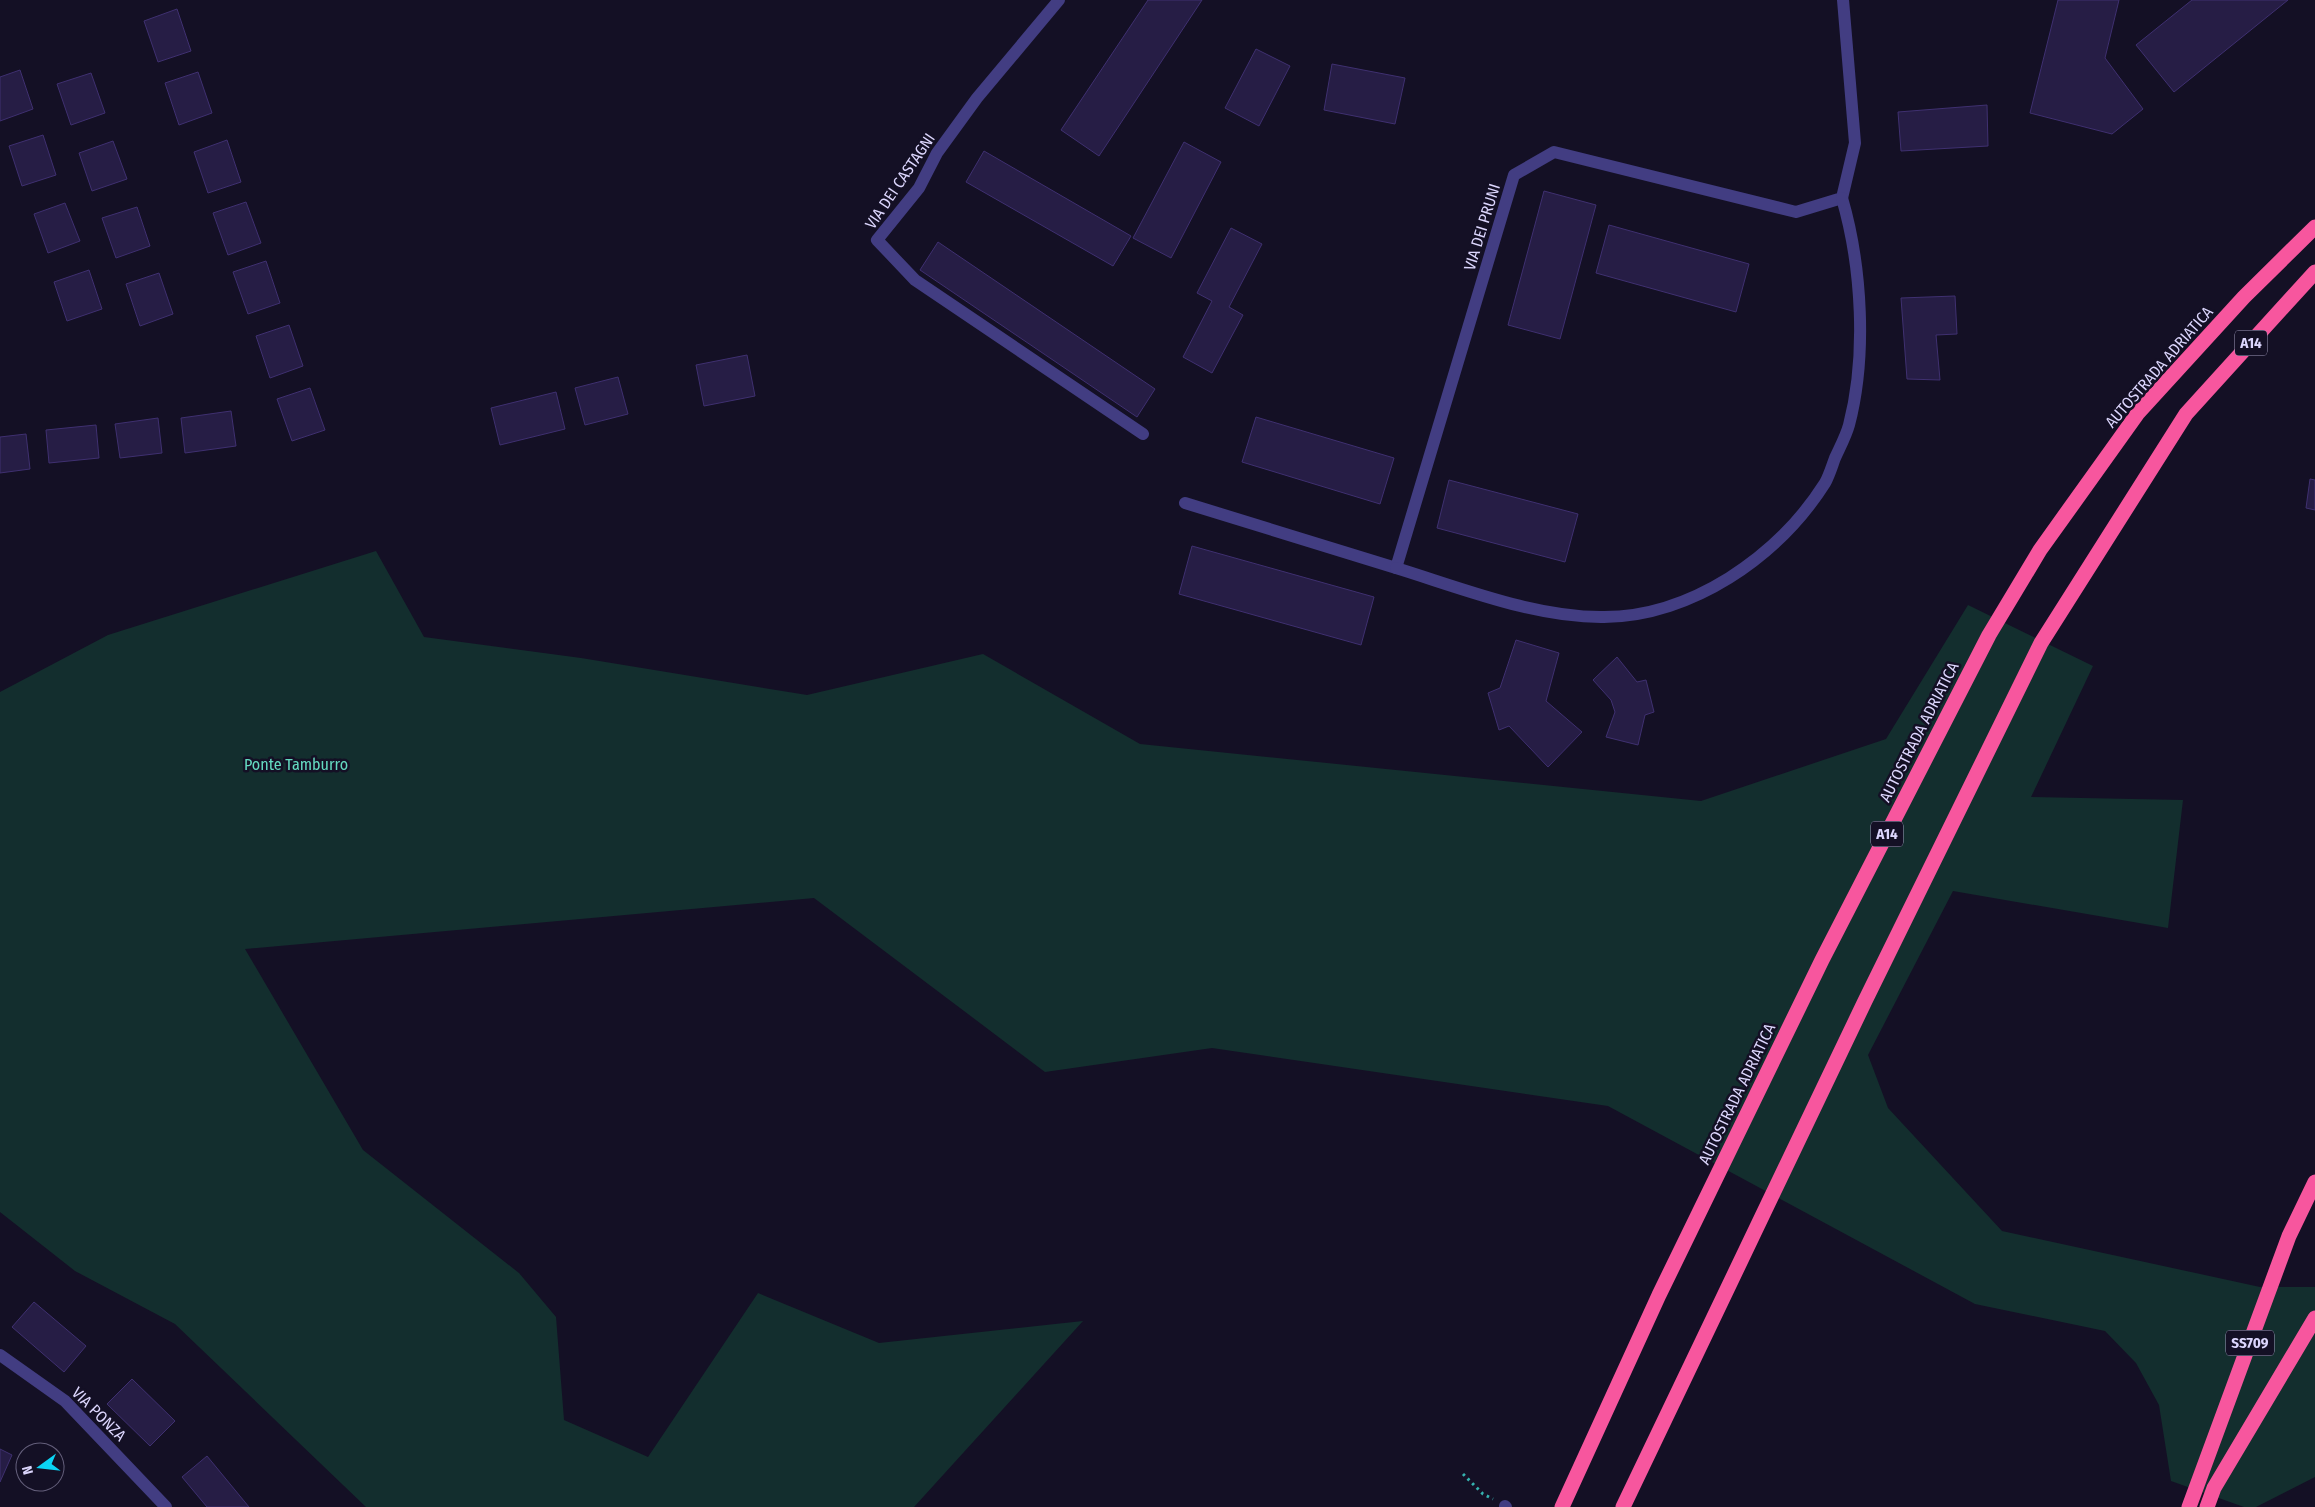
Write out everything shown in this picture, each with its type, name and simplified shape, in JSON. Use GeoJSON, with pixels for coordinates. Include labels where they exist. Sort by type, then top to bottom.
{"type":"FeatureCollection","features":[{"type":"Feature","properties":{"kind":"highway","name":"AUTOSTRADA ADRIATICA"},"geometry":{"type":"LineString","coordinates":[[1562,1507],[1659,1295],[1822,960],[1989,635],[2040,550],[2138,413],[2244,297],[2315,227]]}},
{"type":"Feature","properties":{"kind":"highway","name":"A14"},"geometry":{"type":"LineString","coordinates":[[1624,1507],[1865,1001],[2041,643],[2186,414],[2315,272]]}},
{"type":"Feature","properties":{"kind":"highway","name":"SS709"},"geometry":{"type":"LineString","coordinates":[[2189,1507],[2290,1236],[2315,1182]]}},
{"type":"Feature","properties":{"kind":"highway","name":"SS709"},"geometry":{"type":"LineString","coordinates":[[2207,1507],[2214,1488],[2315,1318]]}},
{"type":"Feature","properties":{"kind":"street","name":"VIA DEI CASTAGNI"},"geometry":{"type":"LineString","coordinates":[[1059,0],[977,98],[938,153],[919,188],[877,240],[916,280],[1143,434]]}},
{"type":"Feature","properties":{"kind":"street"},"geometry":{"type":"LineString","coordinates":[[1185,503],[1520,605],[1566,615],[1604,617],[1645,613],[1703,594],[1747,567],[1789,530],[1825,482],[1848,426],[1858,372],[1860,320],[1852,230],[1842,198],[1855,143],[1843,0]]}},
{"type":"Feature","properties":{"kind":"street","name":"VIA DEI PRUNI"},"geometry":{"type":"LineString","coordinates":[[1396,568],[1514,175],[1554,152],[1796,212],[1842,198]]}},
{"type":"Feature","properties":{"kind":"street","name":"VIA PONZA"},"geometry":{"type":"LineString","coordinates":[[0,1355],[65,1401],[166,1507]]}},
{"type":"Feature","properties":{"kind":"path"},"geometry":{"type":"LineString","coordinates":[[1462,1474],[1483,1494],[1505,1507]]}},
{"type":"Feature","properties":{"kind":"green space","name":"Ponte Tamburro"},"geometry":{"type":"Polygon","coordinates":[[[376,551],[424,637],[581,658],[807,695],[983,654],[1140,744],[1701,801],[1886,739],[1968,605],[2093,666],[2031,797],[2183,800],[2168,928],[1953,891],[1868,1055],[1888,1108],[2002,1231],[2260,1287],[2315,1287],[2315,1477],[2256,1507],[2244,1507],[2171,1481],[2159,1405],[2136,1363],[2105,1331],[1975,1304],[1608,1106],[1212,1048],[1045,1072],[814,898],[245,949],[363,1150],[519,1273],[556,1317],[564,1420],[648,1457],[758,1293],[879,1343],[1083,1321],[914,1507],[366,1507],[175,1324],[75,1271],[0,1212],[0,692],[108,635],[376,551]]]}},
{"type":"Feature","properties":{"kind":"building"},"geometry":{"type":"Polygon","coordinates":[[[1148,0],[1202,0],[1099,156],[1061,130],[1148,0]]]}},
{"type":"Feature","properties":{"kind":"building"},"geometry":{"type":"Polygon","coordinates":[[[2058,0],[2119,0],[2105,58],[2143,109],[2112,134],[2030,113],[2058,0]]]}},
{"type":"Feature","properties":{"kind":"building"},"geometry":{"type":"Polygon","coordinates":[[[2192,0],[2288,0],[2174,92],[2136,45],[2192,0]]]}},
{"type":"Feature","properties":{"kind":"building"},"geometry":{"type":"Polygon","coordinates":[[[177,9],[191,51],[158,62],[144,21],[177,9]]]}},
{"type":"Feature","properties":{"kind":"building"},"geometry":{"type":"Polygon","coordinates":[[[1256,49],[1290,66],[1259,126],[1225,108],[1256,49]]]}},
{"type":"Feature","properties":{"kind":"building"},"geometry":{"type":"Polygon","coordinates":[[[1332,64],[1405,78],[1395,124],[1324,110],[1332,64]]]}},
{"type":"Feature","properties":{"kind":"building"},"geometry":{"type":"Polygon","coordinates":[[[20,70],[33,109],[0,121],[0,77],[20,70]]]}},
{"type":"Feature","properties":{"kind":"building"},"geometry":{"type":"Polygon","coordinates":[[[198,72],[212,113],[179,125],[165,83],[198,72]]]}},
{"type":"Feature","properties":{"kind":"building"},"geometry":{"type":"Polygon","coordinates":[[[91,73],[105,113],[71,125],[57,84],[91,73]]]}},
{"type":"Feature","properties":{"kind":"building"},"geometry":{"type":"Polygon","coordinates":[[[1987,105],[1988,146],[1901,151],[1898,112],[1987,105]]]}},
{"type":"Feature","properties":{"kind":"building"},"geometry":{"type":"Polygon","coordinates":[[[43,135],[56,175],[22,186],[9,146],[43,135]]]}},
{"type":"Feature","properties":{"kind":"building"},"geometry":{"type":"Polygon","coordinates":[[[227,140],[241,182],[208,193],[194,152],[227,140]]]}},
{"type":"Feature","properties":{"kind":"building"},"geometry":{"type":"Polygon","coordinates":[[[113,141],[127,179],[92,191],[79,153],[113,141]]]}},
{"type":"Feature","properties":{"kind":"building"},"geometry":{"type":"Polygon","coordinates":[[[1184,142],[1221,162],[1171,258],[1133,238],[1184,142]]]}},
{"type":"Feature","properties":{"kind":"building"},"geometry":{"type":"Polygon","coordinates":[[[984,151],[1131,236],[1113,266],[966,182],[984,151]]]}},
{"type":"Feature","properties":{"kind":"building"},"geometry":{"type":"Polygon","coordinates":[[[1544,191],[1596,205],[1560,339],[1508,325],[1544,191]]]}},
{"type":"Feature","properties":{"kind":"building"},"geometry":{"type":"Polygon","coordinates":[[[246,202],[261,243],[228,255],[213,213],[246,202]]]}},
{"type":"Feature","properties":{"kind":"building"},"geometry":{"type":"Polygon","coordinates":[[[65,203],[80,241],[48,253],[34,214],[65,203]]]}},
{"type":"Feature","properties":{"kind":"building"},"geometry":{"type":"Polygon","coordinates":[[[137,207],[150,246],[116,258],[102,218],[137,207]]]}},
{"type":"Feature","properties":{"kind":"building"},"geometry":{"type":"Polygon","coordinates":[[[1609,225],[1749,264],[1736,312],[1596,273],[1609,225]]]}},
{"type":"Feature","properties":{"kind":"building"},"geometry":{"type":"Polygon","coordinates":[[[1231,228],[1262,244],[1229,307],[1243,315],[1212,373],[1183,357],[1212,301],[1197,293],[1231,228]]]}},
{"type":"Feature","properties":{"kind":"building"},"geometry":{"type":"Polygon","coordinates":[[[938,242],[1155,389],[1137,417],[920,270],[938,242]]]}},
{"type":"Feature","properties":{"kind":"building"},"geometry":{"type":"Polygon","coordinates":[[[266,261],[280,303],[248,314],[233,272],[266,261]]]}},
{"type":"Feature","properties":{"kind":"building"},"geometry":{"type":"Polygon","coordinates":[[[89,270],[102,309],[67,321],[54,282],[89,270]]]}},
{"type":"Feature","properties":{"kind":"building"},"geometry":{"type":"Polygon","coordinates":[[[159,273],[173,314],[140,326],[126,284],[159,273]]]}},
{"type":"Feature","properties":{"kind":"building"},"geometry":{"type":"Polygon","coordinates":[[[1955,296],[1957,334],[1936,335],[1940,380],[1907,379],[1901,298],[1955,296]]]}},
{"type":"Feature","properties":{"kind":"building"},"geometry":{"type":"Polygon","coordinates":[[[289,325],[303,366],[270,378],[256,336],[289,325]]]}},
{"type":"Feature","properties":{"kind":"building"},"geometry":{"type":"Polygon","coordinates":[[[747,355],[755,396],[704,406],[696,365],[747,355]]]}},
{"type":"Feature","properties":{"kind":"building"},"geometry":{"type":"Polygon","coordinates":[[[618,377],[628,414],[585,425],[575,388],[618,377]]]}},
{"type":"Feature","properties":{"kind":"building"},"geometry":{"type":"Polygon","coordinates":[[[310,388],[325,430],[292,441],[277,399],[310,388]]]}},
{"type":"Feature","properties":{"kind":"building"},"geometry":{"type":"Polygon","coordinates":[[[556,392],[565,429],[500,445],[491,408],[556,392]]]}},
{"type":"Feature","properties":{"kind":"building"},"geometry":{"type":"Polygon","coordinates":[[[231,411],[236,446],[185,453],[181,418],[231,411]]]}},
{"type":"Feature","properties":{"kind":"building"},"geometry":{"type":"Polygon","coordinates":[[[1256,417],[1394,458],[1380,504],[1242,462],[1256,417]]]}},
{"type":"Feature","properties":{"kind":"building"},"geometry":{"type":"Polygon","coordinates":[[[158,418],[162,453],[120,458],[115,424],[158,418]]]}},
{"type":"Feature","properties":{"kind":"building"},"geometry":{"type":"Polygon","coordinates":[[[96,425],[99,458],[49,463],[46,430],[96,425]]]}},
{"type":"Feature","properties":{"kind":"building"},"geometry":{"type":"Polygon","coordinates":[[[26,434],[30,469],[0,473],[0,437],[26,434]]]}},
{"type":"Feature","properties":{"kind":"building"},"geometry":{"type":"Polygon","coordinates":[[[2310,479],[2315,480],[2315,510],[2306,508],[2310,479]]]}},
{"type":"Feature","properties":{"kind":"building"},"geometry":{"type":"Polygon","coordinates":[[[1449,480],[1578,514],[1565,562],[1437,528],[1449,480]]]}},
{"type":"Feature","properties":{"kind":"building"},"geometry":{"type":"Polygon","coordinates":[[[1192,546],[1374,597],[1361,645],[1179,594],[1192,546]]]}},
{"type":"Feature","properties":{"kind":"building"},"geometry":{"type":"Polygon","coordinates":[[[1516,640],[1559,653],[1546,701],[1582,732],[1548,767],[1509,726],[1499,730],[1488,693],[1500,688],[1516,640]]]}},
{"type":"Feature","properties":{"kind":"building"},"geometry":{"type":"Polygon","coordinates":[[[1617,657],[1637,682],[1646,680],[1654,712],[1645,715],[1638,745],[1606,737],[1615,712],[1611,700],[1593,680],[1617,657]]]}},
{"type":"Feature","properties":{"kind":"building"},"geometry":{"type":"Polygon","coordinates":[[[34,1302],[86,1346],[64,1372],[12,1327],[34,1302]]]}},
{"type":"Feature","properties":{"kind":"building"},"geometry":{"type":"Polygon","coordinates":[[[132,1379],[175,1421],[150,1446],[107,1404],[132,1379]]]}},
{"type":"Feature","properties":{"kind":"building"},"geometry":{"type":"Polygon","coordinates":[[[0,1449],[12,1455],[0,1482],[0,1449]]]}},
{"type":"Feature","properties":{"kind":"building"},"geometry":{"type":"Polygon","coordinates":[[[207,1456],[249,1507],[207,1507],[182,1477],[207,1456]]]}}]}
